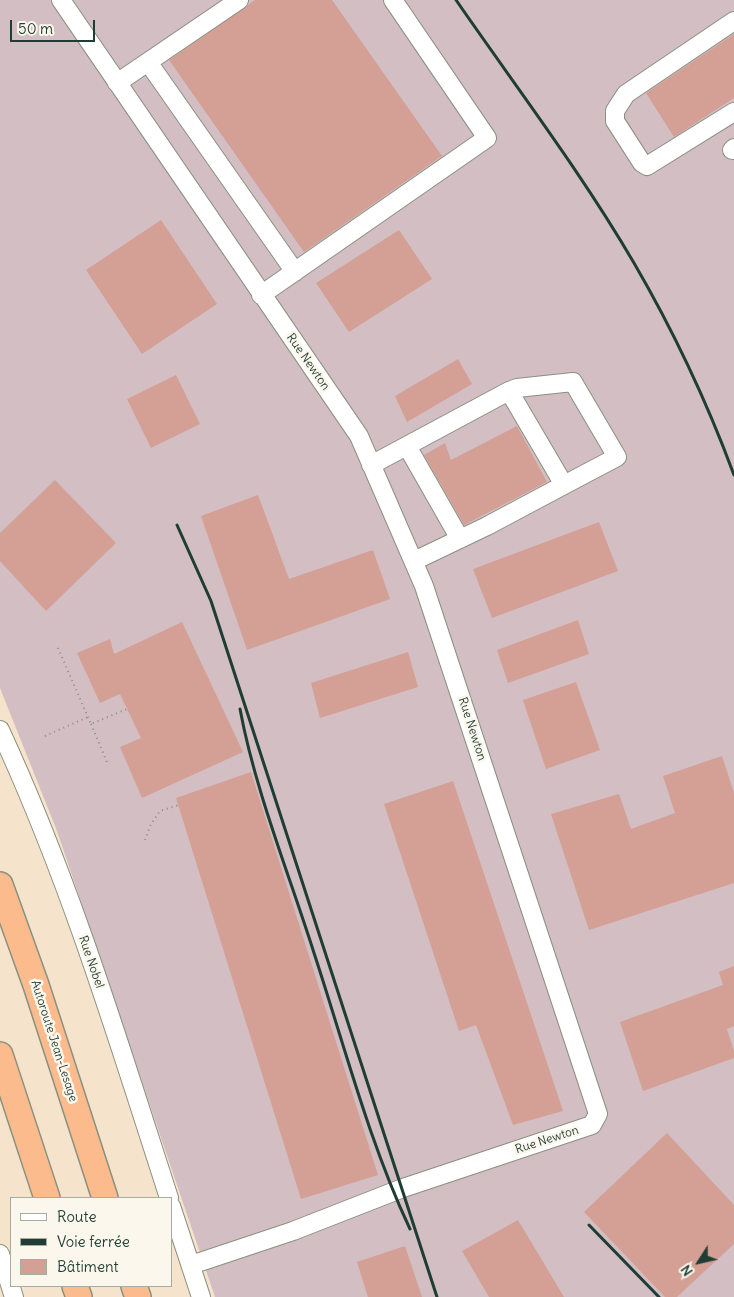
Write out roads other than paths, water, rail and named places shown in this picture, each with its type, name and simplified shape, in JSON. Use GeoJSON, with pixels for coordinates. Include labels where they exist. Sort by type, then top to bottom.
{"type":"FeatureCollection","features":[{"type":"Feature","properties":{"kind":"highway","name":"Autoroute Jean-Lesage"},"geometry":{"type":"LineString","coordinates":[[0,885],[36,984],[105,1197]]}},
{"type":"Feature","properties":{"kind":"highway"},"geometry":{"type":"LineString","coordinates":[[0,1055],[47,1197]]}},
{"type":"Feature","properties":{"kind":"street","name":"Rue Newton"},"geometry":{"type":"LineString","coordinates":[[61,0],[359,436],[424,586],[598,1114],[592,1125],[403,1188],[293,1231],[190,1265]]}},
{"type":"Feature","properties":{"kind":"street"},"geometry":{"type":"LineString","coordinates":[[117,83],[239,0]]}},
{"type":"Feature","properties":{"kind":"street"},"geometry":{"type":"LineString","coordinates":[[261,295],[487,138],[393,0]]}},
{"type":"Feature","properties":{"kind":"street"},"geometry":{"type":"LineString","coordinates":[[734,21],[626,94],[615,111],[615,121],[642,163],[647,166],[734,112]]}},
{"type":"Feature","properties":{"kind":"street"},"geometry":{"type":"LineString","coordinates":[[148,62],[295,272]]}},
{"type":"Feature","properties":{"kind":"street"},"geometry":{"type":"LineString","coordinates":[[371,465],[509,391],[518,388],[573,382],[617,457],[414,561]]}},
{"type":"Feature","properties":{"kind":"street"},"geometry":{"type":"LineString","coordinates":[[509,391],[564,485]]}},
{"type":"Feature","properties":{"kind":"street"},"geometry":{"type":"LineString","coordinates":[[407,446],[460,539]]}},
{"type":"Feature","properties":{"kind":"street","name":"Rue Nobel"},"geometry":{"type":"LineString","coordinates":[[0,730],[39,818],[70,900],[169,1197]]}},
{"type":"Feature","properties":{"kind":"street"},"geometry":{"type":"LineString","coordinates":[[172,1209],[201,1297]]}},
{"type":"Feature","properties":{"kind":"street"},"geometry":{"type":"LineString","coordinates":[[0,1254],[10,1285]]}},
{"type":"Feature","properties":{"kind":"railway"},"geometry":{"type":"LineString","coordinates":[[456,0],[570,163],[634,263],[688,367],[734,475]]}},
{"type":"Feature","properties":{"kind":"railway"},"geometry":{"type":"LineString","coordinates":[[177,525],[211,601],[437,1297]]}},
{"type":"Feature","properties":{"kind":"railway"},"geometry":{"type":"LineString","coordinates":[[240,709],[246,740],[263,801],[358,1093],[382,1162],[410,1229]]}},
{"type":"Feature","properties":{"kind":"railway"},"geometry":{"type":"LineString","coordinates":[[589,1225],[659,1297]]}}]}
